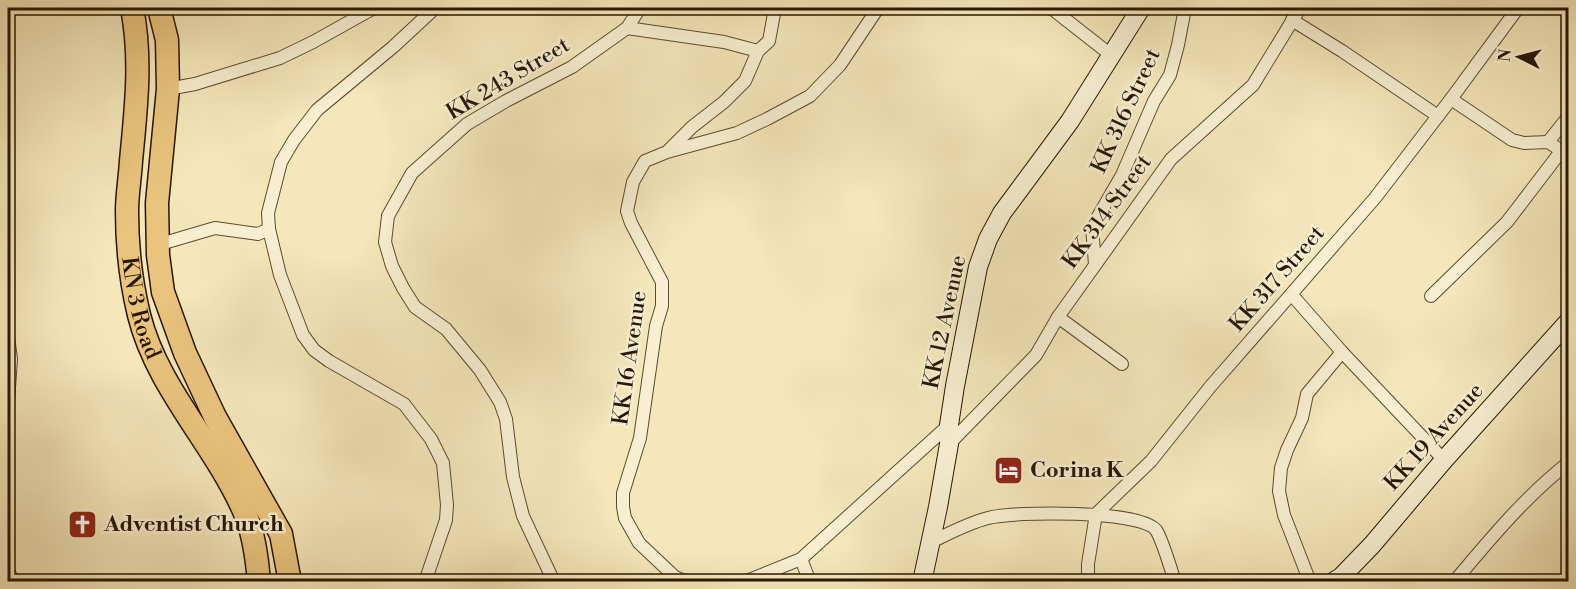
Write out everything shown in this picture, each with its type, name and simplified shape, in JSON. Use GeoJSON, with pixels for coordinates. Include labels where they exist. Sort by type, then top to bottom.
{"type":"FeatureCollection","features":[{"type":"Feature","properties":{"kind":"highway","name":"KN 3 Road"},"geometry":{"type":"LineString","coordinates":[[132,8],[138,52],[127,210],[129,253],[139,315],[151,351],[171,388],[228,479],[245,512],[254,542],[260,582]]}},
{"type":"Feature","properties":{"kind":"highway","name":"KN 3 Road"},"geometry":{"type":"LineString","coordinates":[[159,8],[167,40],[168,89],[156,203],[157,245],[163,292],[185,353],[216,417],[281,534],[290,582]]}},
{"type":"Feature","properties":{"kind":"main road","name":"KK 12 Avenue"},"geometry":{"type":"LineString","coordinates":[[922,582],[938,507],[949,444],[949,425],[978,267],[988,239],[1002,213],[1070,121],[1141,8]]}},
{"type":"Feature","properties":{"kind":"main road","name":"KK 19 Avenue"},"geometry":{"type":"LineString","coordinates":[[1333,582],[1341,577],[1372,545],[1444,460],[1569,322]]}},
{"type":"Feature","properties":{"kind":"street"},"geometry":{"type":"LineString","coordinates":[[168,89],[195,84],[280,58],[374,8]]}},
{"type":"Feature","properties":{"kind":"street"},"geometry":{"type":"LineString","coordinates":[[426,582],[446,519],[443,463],[431,439],[404,404],[314,351],[303,335],[280,275],[269,229],[268,213],[281,162],[294,140],[317,111],[435,8]]}},
{"type":"Feature","properties":{"kind":"street"},"geometry":{"type":"LineString","coordinates":[[640,8],[627,28],[724,42],[758,51]]}},
{"type":"Feature","properties":{"kind":"street"},"geometry":{"type":"LineString","coordinates":[[667,152],[745,81],[758,51],[769,41],[775,8]]}},
{"type":"Feature","properties":{"kind":"street","name":"KK 16 Avenue"},"geometry":{"type":"LineString","coordinates":[[687,582],[675,577],[639,543],[625,518],[623,507],[623,493],[640,438],[656,326],[662,306],[662,282],[631,223],[627,211],[629,196],[636,175],[645,161],[667,152],[737,133],[810,96],[840,65],[878,8]]}},
{"type":"Feature","properties":{"kind":"street"},"geometry":{"type":"LineString","coordinates":[[1051,8],[1110,55]]}},
{"type":"Feature","properties":{"kind":"street","name":"KK 316 Street"},"geometry":{"type":"LineString","coordinates":[[1095,264],[1092,226],[1122,175],[1154,101],[1170,75],[1185,8]]}},
{"type":"Feature","properties":{"kind":"street","name":"KK 314 Street"},"geometry":{"type":"LineString","coordinates":[[949,444],[1036,355],[1058,317],[1172,159],[1253,85],[1300,8]]}},
{"type":"Feature","properties":{"kind":"street","name":"KK 317 Street"},"geometry":{"type":"LineString","coordinates":[[1096,514],[1151,461],[1210,387],[1375,198],[1518,8]]}},
{"type":"Feature","properties":{"kind":"street"},"geometry":{"type":"LineString","coordinates":[[1292,20],[1352,57],[1438,116]]}},
{"type":"Feature","properties":{"kind":"street","name":"KK 243 Street"},"geometry":{"type":"LineString","coordinates":[[554,582],[523,516],[513,477],[506,419],[500,402],[480,370],[446,329],[415,307],[392,266],[385,242],[388,216],[412,173],[467,124],[572,67],[627,28]]}},
{"type":"Feature","properties":{"kind":"street"},"geometry":{"type":"LineString","coordinates":[[1431,296],[1508,222],[1565,152],[1548,142],[1524,143],[1512,140],[1451,99]]}},
{"type":"Feature","properties":{"kind":"street"},"geometry":{"type":"LineString","coordinates":[[1548,142],[1569,117]]}},
{"type":"Feature","properties":{"kind":"street"},"geometry":{"type":"LineString","coordinates":[[157,245],[215,228],[258,234],[269,229]]}},
{"type":"Feature","properties":{"kind":"street"},"geometry":{"type":"LineString","coordinates":[[1292,295],[1342,352],[1444,460]]}},
{"type":"Feature","properties":{"kind":"street"},"geometry":{"type":"LineString","coordinates":[[1058,317],[1122,364]]}},
{"type":"Feature","properties":{"kind":"street"},"geometry":{"type":"LineString","coordinates":[[8,338],[11,359],[8,402]]}},
{"type":"Feature","properties":{"kind":"street"},"geometry":{"type":"LineString","coordinates":[[1310,582],[1284,514],[1279,492],[1281,468],[1302,418],[1307,394],[1342,352]]}},
{"type":"Feature","properties":{"kind":"street"},"geometry":{"type":"LineString","coordinates":[[744,582],[801,559],[949,425]]}},
{"type":"Feature","properties":{"kind":"street"},"geometry":{"type":"LineString","coordinates":[[1454,582],[1500,527],[1543,483],[1569,463]]}},
{"type":"Feature","properties":{"kind":"street"},"geometry":{"type":"LineString","coordinates":[[929,543],[988,518],[1009,514],[1096,514],[1149,525],[1156,530],[1175,582]]}},
{"type":"Feature","properties":{"kind":"street"},"geometry":{"type":"LineString","coordinates":[[1088,582],[1088,564],[1096,514]]}},
{"type":"Feature","properties":{"kind":"street"},"geometry":{"type":"LineString","coordinates":[[801,559],[810,582]]}},
{"type":"Feature","properties":{"kind":"street"},"geometry":{"type":"LineString","coordinates":[[8,570],[14,582]]}},
{"type":"Feature","properties":{"kind":"place","name":"Corina K"},"geometry":{"type":"Point","coordinates":[1009,470]}},
{"type":"Feature","properties":{"kind":"place","name":"Adventist Church"},"geometry":{"type":"Point","coordinates":[83,524]}}]}
